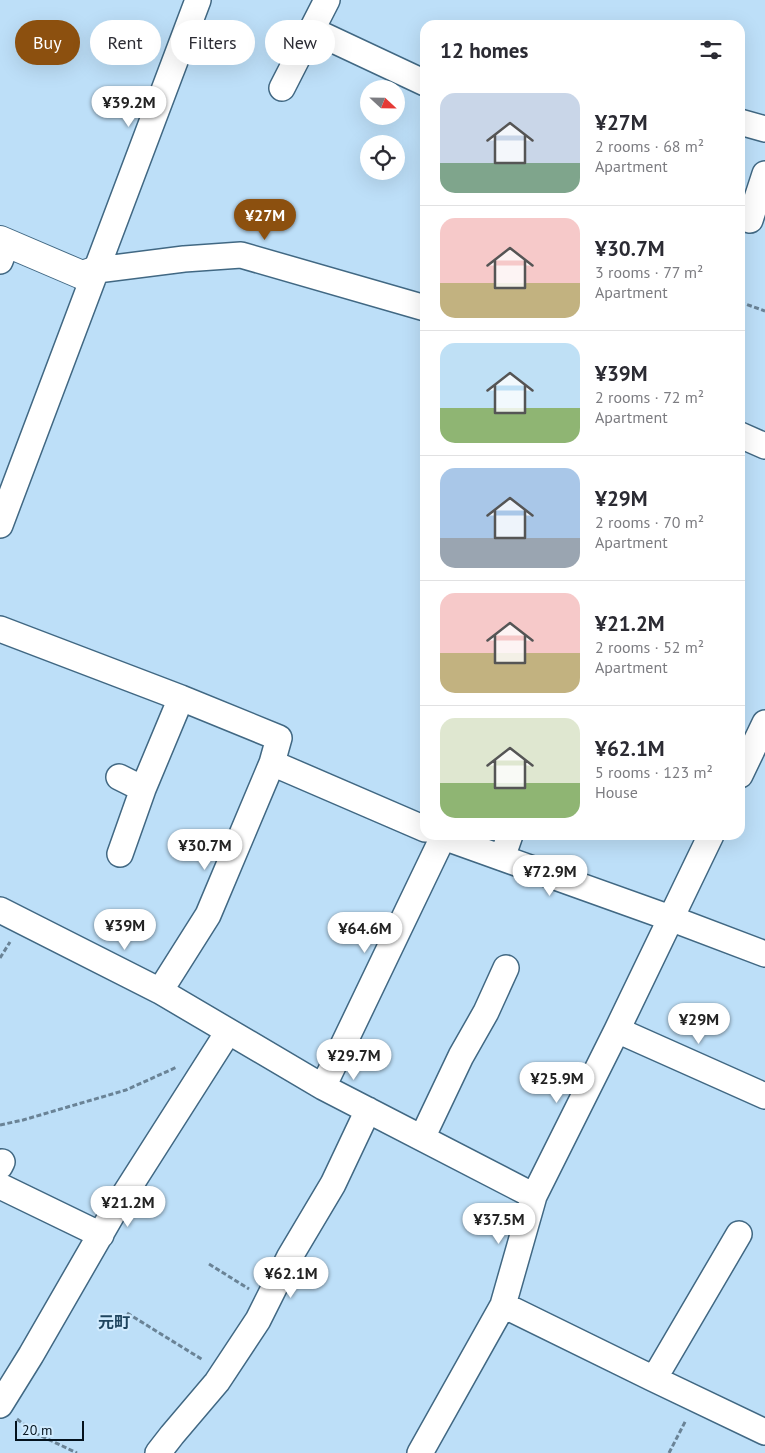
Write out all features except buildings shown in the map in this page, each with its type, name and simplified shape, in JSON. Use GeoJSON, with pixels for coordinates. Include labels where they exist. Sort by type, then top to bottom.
{"type":"FeatureCollection","features":[{"type":"Feature","properties":{"kind":"street"},"geometry":{"type":"LineString","coordinates":[[0,525],[198,0]]}},
{"type":"Feature","properties":{"kind":"street"},"geometry":{"type":"LineString","coordinates":[[317,20],[327,0]]}},
{"type":"Feature","properties":{"kind":"street"},"geometry":{"type":"LineString","coordinates":[[335,41],[420,81]]}},
{"type":"Feature","properties":{"kind":"street"},"geometry":{"type":"LineString","coordinates":[[282,88],[294,65]]}},
{"type":"Feature","properties":{"kind":"street"},"geometry":{"type":"LineString","coordinates":[[745,123],[765,129]]}},
{"type":"Feature","properties":{"kind":"street"},"geometry":{"type":"LineString","coordinates":[[745,218],[750,220],[765,174]]}},
{"type":"Feature","properties":{"kind":"street"},"geometry":{"type":"LineString","coordinates":[[2,248],[82,275],[97,270],[184,259],[241,255],[420,307]]}},
{"type":"Feature","properties":{"kind":"street"},"geometry":{"type":"LineString","coordinates":[[745,437],[765,446]]}},
{"type":"Feature","properties":{"kind":"street"},"geometry":{"type":"LineString","coordinates":[[0,629],[181,698],[279,738],[272,763],[208,915],[160,991]]}},
{"type":"Feature","properties":{"kind":"street"},"geometry":{"type":"LineString","coordinates":[[120,854],[143,789],[181,698]]}},
{"type":"Feature","properties":{"kind":"street"},"geometry":{"type":"LineString","coordinates":[[745,765],[763,731]]}},
{"type":"Feature","properties":{"kind":"street"},"geometry":{"type":"LineString","coordinates":[[272,763],[420,827]]}},
{"type":"Feature","properties":{"kind":"street"},"geometry":{"type":"LineString","coordinates":[[118,777],[143,789]]}},
{"type":"Feature","properties":{"kind":"street"},"geometry":{"type":"LineString","coordinates":[[323,1087],[432,840]]}},
{"type":"Feature","properties":{"kind":"street"},"geometry":{"type":"LineString","coordinates":[[452,840],[765,954]]}},
{"type":"Feature","properties":{"kind":"street"},"geometry":{"type":"LineString","coordinates":[[502,858],[508,840]]}},
{"type":"Feature","properties":{"kind":"street"},"geometry":{"type":"LineString","coordinates":[[420,1453],[503,1304],[534,1196],[709,840]]}},
{"type":"Feature","properties":{"kind":"street"},"geometry":{"type":"LineString","coordinates":[[0,910],[160,991],[323,1087],[534,1196]]}},
{"type":"Feature","properties":{"kind":"street"},"geometry":{"type":"LineString","coordinates":[[422,1138],[461,1056],[486,1012],[506,968]]}},
{"type":"Feature","properties":{"kind":"street"},"geometry":{"type":"LineString","coordinates":[[617,1030],[765,1096]]}},
{"type":"Feature","properties":{"kind":"street"},"geometry":{"type":"LineString","coordinates":[[7,1411],[32,1355],[114,1211],[228,1032]]}},
{"type":"Feature","properties":{"kind":"street"},"geometry":{"type":"LineString","coordinates":[[158,1453],[217,1382],[258,1320],[289,1258],[334,1184],[368,1110]]}},
{"type":"Feature","properties":{"kind":"street"},"geometry":{"type":"LineString","coordinates":[[1,1171],[101,1235]]}},
{"type":"Feature","properties":{"kind":"street"},"geometry":{"type":"LineString","coordinates":[[654,1379],[739,1234]]}},
{"type":"Feature","properties":{"kind":"street"},"geometry":{"type":"LineString","coordinates":[[503,1304],[765,1432]]}},
{"type":"Feature","properties":{"kind":"path"},"geometry":{"type":"LineString","coordinates":[[745,304],[765,311]]}},
{"type":"Feature","properties":{"kind":"path"},"geometry":{"type":"LineString","coordinates":[[0,1125],[126,1090],[180,1066]]}},
{"type":"Feature","properties":{"kind":"path"},"geometry":{"type":"LineString","coordinates":[[209,1264],[268,1301]]}},
{"type":"Feature","properties":{"kind":"path"},"geometry":{"type":"LineString","coordinates":[[126,1313],[224,1372]]}},
{"type":"Feature","properties":{"kind":"path"},"geometry":{"type":"LineString","coordinates":[[669,1453],[697,1400]]}},
{"type":"Feature","properties":{"kind":"path"},"geometry":{"type":"LineString","coordinates":[[7,1411],[35,1433],[77,1453]]}},
{"type":"Feature","properties":{"kind":"district","name":"元町"},"geometry":{"type":"Point","coordinates":[114,1322]}}]}
